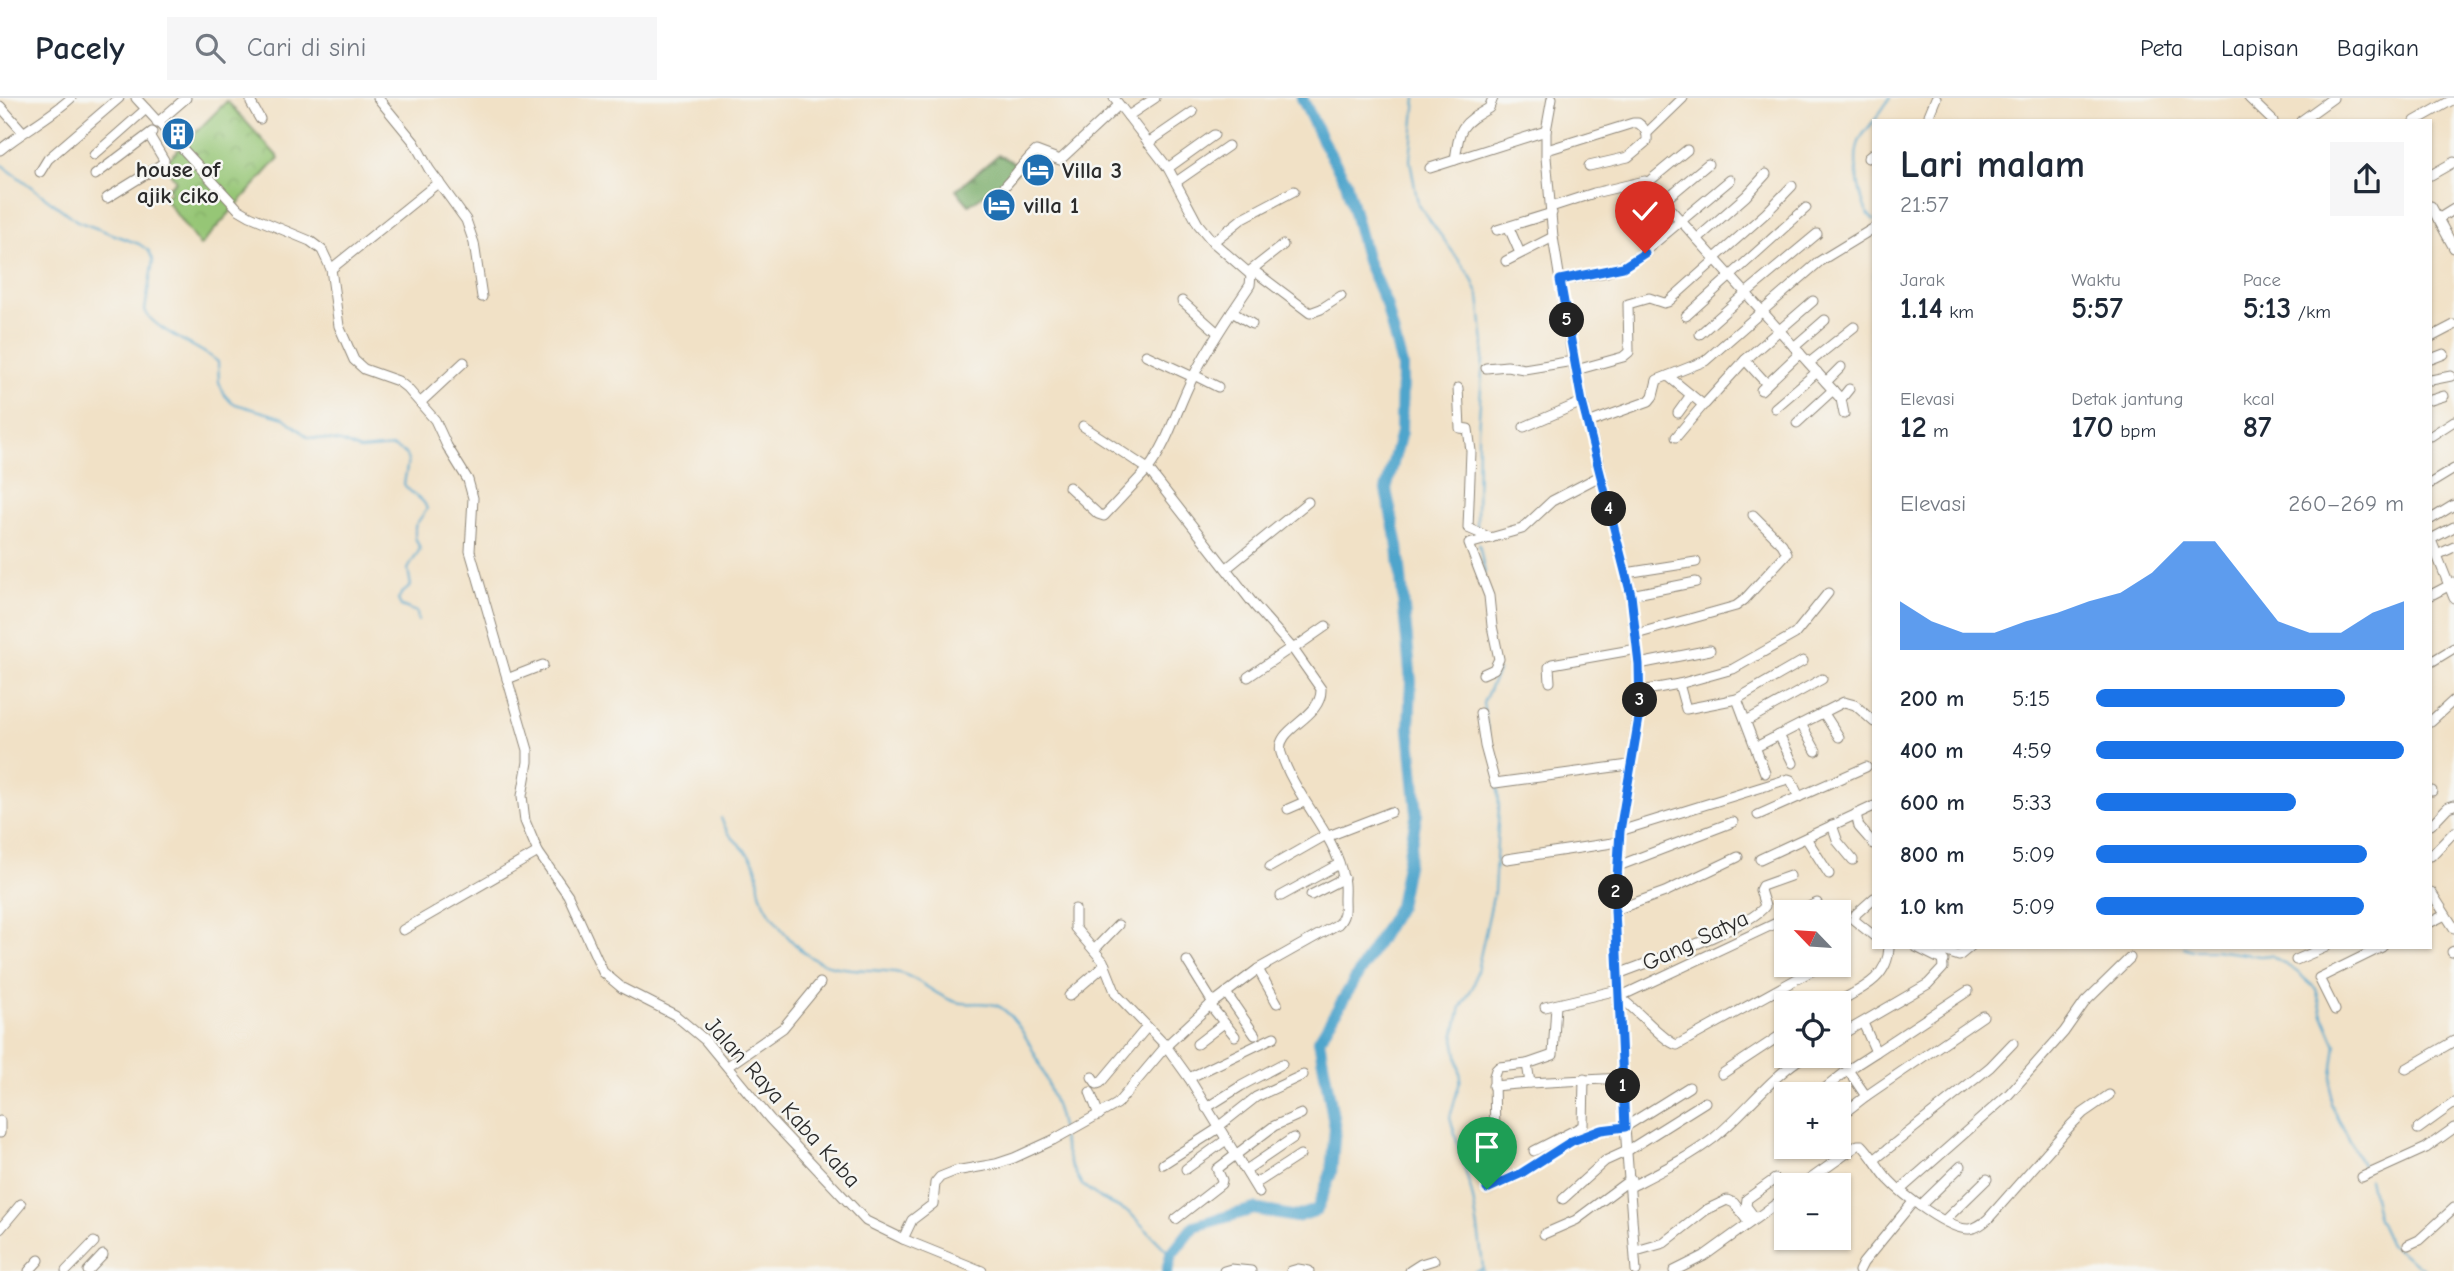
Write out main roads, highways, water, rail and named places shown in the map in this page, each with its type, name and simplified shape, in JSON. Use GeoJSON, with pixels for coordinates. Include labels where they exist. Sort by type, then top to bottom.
{"type":"FeatureCollection","features":[{"type":"Feature","properties":{"kind":"waterway"},"geometry":{"type":"LineString","coordinates":[[1167,1271],[1171,1255],[1194,1226],[1254,1209],[1296,1217],[1317,1210],[1331,1173],[1335,1128],[1319,1040],[1399,906],[1417,813],[1409,728],[1411,682],[1398,546],[1386,490],[1401,432],[1402,366],[1386,304],[1367,261],[1346,182],[1302,98]]}},
{"type":"Feature","properties":{"kind":"waterway"},"geometry":{"type":"LineString","coordinates":[[1416,98],[1410,160],[1418,204],[1471,277],[1479,296],[1484,344],[1478,431],[1477,528]]}},
{"type":"Feature","properties":{"kind":"waterway"},"geometry":{"type":"LineString","coordinates":[[1876,119],[1890,98]]}},
{"type":"Feature","properties":{"kind":"waterway"},"geometry":{"type":"LineString","coordinates":[[1872,123],[1859,142],[1856,162],[1861,197],[1872,218]]}},
{"type":"Feature","properties":{"kind":"waterway"},"geometry":{"type":"LineString","coordinates":[[2,165],[77,221],[139,244],[149,251],[153,260],[145,310],[149,317],[166,331],[218,362],[219,382],[232,403],[284,418],[308,437],[341,442],[360,450],[393,447],[405,453],[408,461],[404,484],[427,509],[415,526],[415,537],[420,549],[408,569],[411,586],[398,600],[401,606],[417,612],[418,621]]}},
{"type":"Feature","properties":{"kind":"waterway"},"geometry":{"type":"LineString","coordinates":[[1479,544],[1485,573]]}},
{"type":"Feature","properties":{"kind":"waterway"},"geometry":{"type":"LineString","coordinates":[[1491,753],[1483,703],[1498,671]]}},
{"type":"Feature","properties":{"kind":"waterway"},"geometry":{"type":"LineString","coordinates":[[1483,1271],[1471,1189],[1450,1117],[1461,1078],[1454,1038],[1461,1007],[1474,985],[1494,892],[1498,786]]}},
{"type":"Feature","properties":{"kind":"waterway"},"geometry":{"type":"LineString","coordinates":[[721,818],[728,832],[755,864],[760,891],[769,911],[806,954],[837,967],[902,974],[948,999],[961,1003],[993,1004],[1009,1014],[1030,1044],[1039,1063],[1054,1101],[1062,1132]]}},
{"type":"Feature","properties":{"kind":"waterway"},"geometry":{"type":"LineString","coordinates":[[2189,949],[2271,955],[2297,972],[2316,989],[2323,1015],[2336,1045],[2331,1104],[2365,1171]]}},
{"type":"Feature","properties":{"kind":"waterway"},"geometry":{"type":"LineString","coordinates":[[1062,1138],[1070,1163],[1082,1185],[1100,1198],[1130,1213],[1171,1255]]}},
{"type":"Feature","properties":{"kind":"waterway"},"geometry":{"type":"LineString","coordinates":[[2369,1179],[2378,1219],[2390,1245],[2427,1271]]}},
{"type":"Feature","properties":{"kind":"waterway"},"geometry":{"type":"LineString","coordinates":[[1475,1271],[1482,1269]]}},
{"type":"Feature","properties":{"kind":"place","name":"house of ajik ciko"},"geometry":{"type":"Point","coordinates":[178,134]}},
{"type":"Feature","properties":{"kind":"place","name":"Villa 3"},"geometry":{"type":"Point","coordinates":[1038,170]}},
{"type":"Feature","properties":{"kind":"place","name":"villa 1"},"geometry":{"type":"Point","coordinates":[999,205]}}]}
